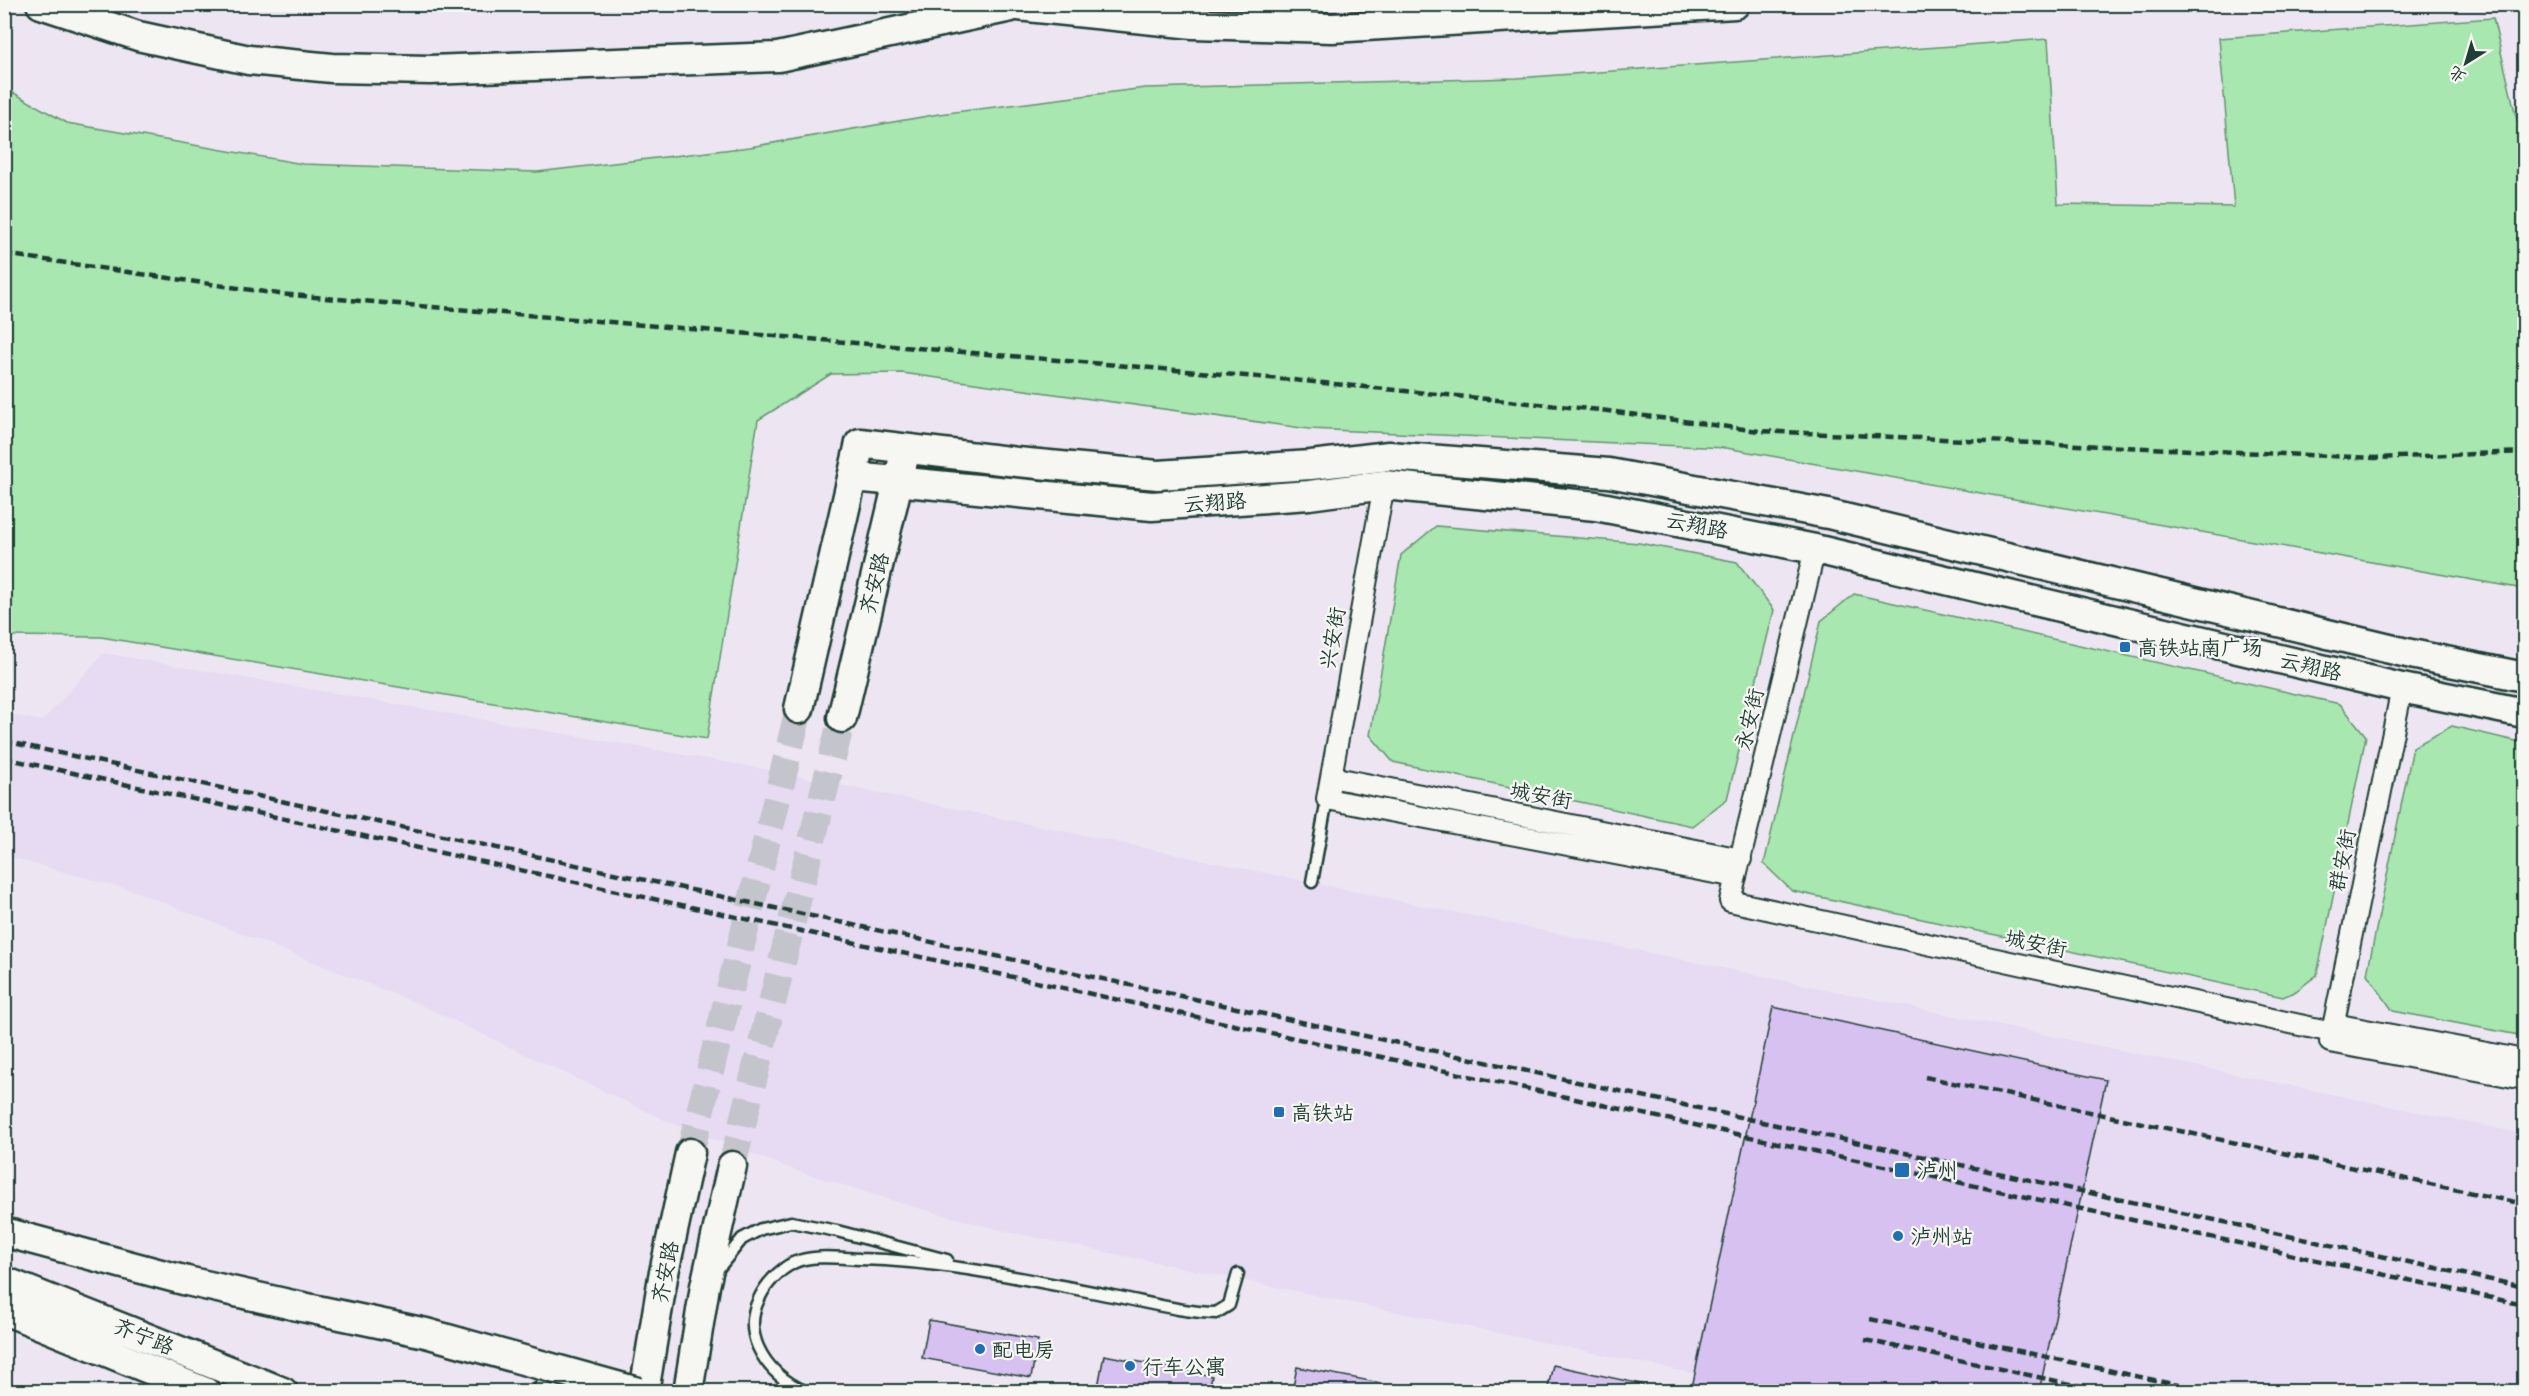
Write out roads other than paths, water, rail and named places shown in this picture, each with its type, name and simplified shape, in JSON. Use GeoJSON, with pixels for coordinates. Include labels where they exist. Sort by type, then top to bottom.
{"type":"FeatureCollection","features":[{"type":"Feature","properties":{"kind":"street"},"geometry":{"type":"LineString","coordinates":[[41,4],[138,36],[249,60],[332,68],[430,70],[778,57],[1007,5],[1149,12],[1193,24],[1332,28],[1735,4]]}},
{"type":"Feature","properties":{"kind":"street","name":"云翔路"},"geometry":{"type":"LineString","coordinates":[[860,443],[1017,462],[1158,475],[1311,465],[1389,456],[1609,473],[1828,514],[2410,654],[2524,677]]}},
{"type":"Feature","properties":{"kind":"street","name":"齐安路"},"geometry":{"type":"LineString","coordinates":[[799,709],[860,443]]}},
{"type":"Feature","properties":{"kind":"street","name":"齐安路"},"geometry":{"type":"LineString","coordinates":[[842,718],[906,448]]}},
{"type":"Feature","properties":{"kind":"street","name":"云翔路"},"geometry":{"type":"LineString","coordinates":[[854,477],[1152,506],[1309,495],[1384,485],[1596,506],[1815,549],[2402,688],[2524,713]]}},
{"type":"Feature","properties":{"kind":"street","name":"兴安街"},"geometry":{"type":"LineString","coordinates":[[1327,799],[1384,485]]}},
{"type":"Feature","properties":{"kind":"street","name":"永安街"},"geometry":{"type":"LineString","coordinates":[[1730,901],[1815,549]]}},
{"type":"Feature","properties":{"kind":"street","name":"群安街"},"geometry":{"type":"LineString","coordinates":[[2332,1033],[2402,688]]}},
{"type":"Feature","properties":{"kind":"street","name":"城安街"},"geometry":{"type":"LineString","coordinates":[[1331,777],[1738,868]]}},
{"type":"Feature","properties":{"kind":"street","name":"城安街"},"geometry":{"type":"LineString","coordinates":[[1327,799],[1738,868]]}},
{"type":"Feature","properties":{"kind":"street","name":"城安街"},"geometry":{"type":"LineString","coordinates":[[1730,901],[2332,1033],[2524,1079]]}},
{"type":"Feature","properties":{"kind":"street","name":"城安街"},"geometry":{"type":"LineString","coordinates":[[2332,1033],[2524,1060]]}},
{"type":"Feature","properties":{"kind":"street","name":"齐安路"},"geometry":{"type":"LineString","coordinates":[[644,1392],[663,1277],[690,1153]]}},
{"type":"Feature","properties":{"kind":"street"},"geometry":{"type":"LineString","coordinates":[[688,1392],[705,1286],[732,1166]]}},
{"type":"Feature","properties":{"kind":"street"},"geometry":{"type":"LineString","coordinates":[[4,1232],[187,1281],[426,1333],[636,1392],[652,1345]]}},
{"type":"Feature","properties":{"kind":"street","name":"齐宁路"},"geometry":{"type":"LineString","coordinates":[[4,1281],[283,1392]]}},
{"type":"Feature","properties":{"kind":"street","name":"齐宁路"},"geometry":{"type":"LineString","coordinates":[[4,1310],[206,1392]]}},
{"type":"Feature","properties":{"kind":"street"},"geometry":{"type":"LineString","coordinates":[[547,1392],[572,1387],[620,1392]]}},
{"type":"Feature","properties":{"kind":"lane"},"geometry":{"type":"LineString","coordinates":[[1312,882],[1327,799]]}},
{"type":"Feature","properties":{"kind":"lane"},"geometry":{"type":"LineString","coordinates":[[705,1286],[742,1239],[761,1229],[791,1222],[837,1231],[993,1273]]}},
{"type":"Feature","properties":{"kind":"lane"},"geometry":{"type":"LineString","coordinates":[[807,1392],[795,1387],[774,1371],[764,1359],[752,1329],[753,1313],[759,1297],[781,1271],[794,1263],[812,1258],[891,1260],[993,1273],[1216,1313],[1228,1305],[1239,1274]]}},
{"type":"Feature","properties":{"kind":"tunnel"},"geometry":{"type":"LineString","coordinates":[[690,1153],[799,709]]}},
{"type":"Feature","properties":{"kind":"tunnel"},"geometry":{"type":"LineString","coordinates":[[732,1166],[842,718]]}},
{"type":"Feature","properties":{"kind":"railway"},"geometry":{"type":"LineString","coordinates":[[4,254],[279,294],[1293,380],[1600,410],[1759,431],[2375,458],[2524,452]]}},
{"type":"Feature","properties":{"kind":"railway"},"geometry":{"type":"LineString","coordinates":[[4,741],[2524,1287]]}},
{"type":"Feature","properties":{"kind":"railway"},"geometry":{"type":"LineString","coordinates":[[4,758],[2524,1305]]}},
{"type":"Feature","properties":{"kind":"railway"},"geometry":{"type":"LineString","coordinates":[[1925,1077],[2524,1204]]}},
{"type":"Feature","properties":{"kind":"railway"},"geometry":{"type":"LineString","coordinates":[[1870,1319],[2210,1392]]}},
{"type":"Feature","properties":{"kind":"railway"},"geometry":{"type":"LineString","coordinates":[[1865,1340],[2108,1392]]}},
{"type":"Feature","properties":{"kind":"place","name":"高铁站南广场"},"geometry":{"type":"Point","coordinates":[2125,647]}},
{"type":"Feature","properties":{"kind":"place","name":"高铁站"},"geometry":{"type":"Point","coordinates":[1279,1112]}},
{"type":"Feature","properties":{"kind":"place","name":"泸州"},"geometry":{"type":"Point","coordinates":[1902,1170]}},
{"type":"Feature","properties":{"kind":"place","name":"泸州站"},"geometry":{"type":"Point","coordinates":[1898,1236]}},
{"type":"Feature","properties":{"kind":"place","name":"配电房"},"geometry":{"type":"Point","coordinates":[980,1349]}},
{"type":"Feature","properties":{"kind":"place","name":"行车公寓"},"geometry":{"type":"Point","coordinates":[1130,1366]}}]}
